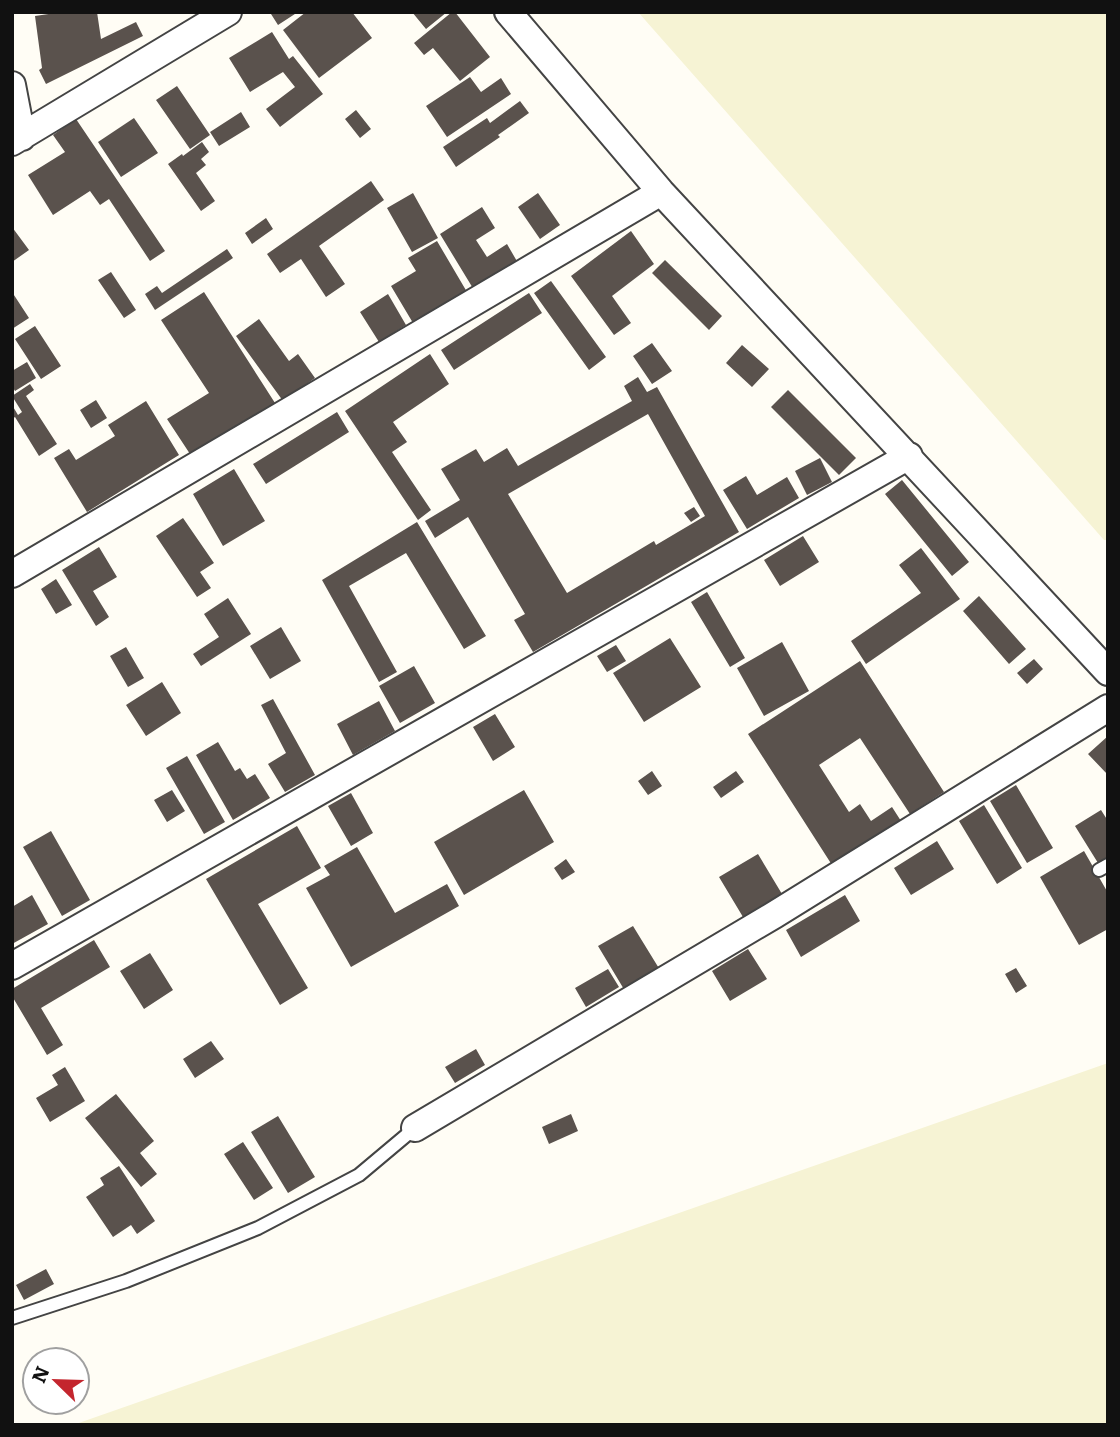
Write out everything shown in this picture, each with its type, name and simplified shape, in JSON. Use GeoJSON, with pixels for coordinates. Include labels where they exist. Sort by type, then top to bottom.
{"type":"FeatureCollection","features":[{"type":"Feature","properties":{"kind":"street"},"geometry":{"type":"LineString","coordinates":[[12,85],[17,139],[228,12]]}},
{"type":"Feature","properties":{"kind":"street"},"geometry":{"type":"LineString","coordinates":[[508,12],[661,192],[1108,673]]}},
{"type":"Feature","properties":{"kind":"street"},"geometry":{"type":"LineString","coordinates":[[12,574],[661,192]]}},
{"type":"Feature","properties":{"kind":"street"},"geometry":{"type":"LineString","coordinates":[[12,965],[908,456]]}},
{"type":"Feature","properties":{"kind":"street"},"geometry":{"type":"LineString","coordinates":[[415,1128],[774,915],[1108,708]]}},
{"type":"Feature","properties":{"kind":"lane"},"geometry":{"type":"LineString","coordinates":[[12,1318],[126,1281],[258,1228],[359,1175],[415,1128]]}},
{"type":"Feature","properties":{"kind":"shaded area"},"geometry":{"type":"Polygon","coordinates":[[[638,12],[1108,12],[1108,540],[1104,540],[638,12]]]}},
{"type":"Feature","properties":{"kind":"shaded area"},"geometry":{"type":"Polygon","coordinates":[[[1108,1063],[1108,1425],[73,1425],[1108,1063]]]}},
{"type":"Feature","properties":{"kind":"building"},"geometry":{"type":"Polygon","coordinates":[[[62,12],[97,12],[101,39],[136,22],[143,36],[46,84],[39,70],[42,68],[35,16],[62,12]]]}},
{"type":"Feature","properties":{"kind":"building"},"geometry":{"type":"Polygon","coordinates":[[[298,12],[278,25],[271,14],[298,12]]]}},
{"type":"Feature","properties":{"kind":"building"},"geometry":{"type":"Polygon","coordinates":[[[306,12],[352,12],[372,38],[319,78],[283,30],[306,12]]]}},
{"type":"Feature","properties":{"kind":"building"},"geometry":{"type":"Polygon","coordinates":[[[412,12],[447,12],[426,29],[412,12]]]}},
{"type":"Feature","properties":{"kind":"building"},"geometry":{"type":"Polygon","coordinates":[[[455,12],[490,57],[460,81],[433,48],[424,55],[414,43],[455,12]]]}},
{"type":"Feature","properties":{"kind":"building"},"geometry":{"type":"Polygon","coordinates":[[[272,32],[289,59],[293,56],[323,94],[280,127],[266,109],[295,87],[283,72],[250,92],[229,58],[272,32]]]}},
{"type":"Feature","properties":{"kind":"building"},"geometry":{"type":"Polygon","coordinates":[[[470,77],[481,92],[501,78],[511,94],[447,137],[426,106],[470,77]]]}},
{"type":"Feature","properties":{"kind":"building"},"geometry":{"type":"Polygon","coordinates":[[[177,86],[210,135],[190,149],[156,100],[177,86]]]}},
{"type":"Feature","properties":{"kind":"building"},"geometry":{"type":"Polygon","coordinates":[[[520,101],[529,113],[456,167],[443,147],[487,118],[490,123],[520,101]]]}},
{"type":"Feature","properties":{"kind":"building"},"geometry":{"type":"Polygon","coordinates":[[[356,110],[371,129],[360,138],[345,119],[356,110]]]}},
{"type":"Feature","properties":{"kind":"building"},"geometry":{"type":"Polygon","coordinates":[[[241,112],[250,127],[219,146],[210,132],[241,112]]]}},
{"type":"Feature","properties":{"kind":"building"},"geometry":{"type":"Polygon","coordinates":[[[134,118],[158,153],[121,177],[98,142],[134,118]]]}},
{"type":"Feature","properties":{"kind":"building"},"geometry":{"type":"Polygon","coordinates":[[[76,119],[165,251],[150,261],[109,199],[100,205],[90,191],[53,215],[28,175],[65,152],[53,135],[76,119]]]}},
{"type":"Feature","properties":{"kind":"building"},"geometry":{"type":"Polygon","coordinates":[[[202,142],[209,152],[201,159],[206,165],[196,173],[215,201],[201,211],[168,164],[202,142]]]}},
{"type":"Feature","properties":{"kind":"building"},"geometry":{"type":"Polygon","coordinates":[[[371,181],[384,200],[319,246],[345,284],[326,297],[301,259],[280,273],[267,254],[371,181]]]}},
{"type":"Feature","properties":{"kind":"building"},"geometry":{"type":"Polygon","coordinates":[[[413,193],[438,238],[412,252],[387,208],[413,193]]]}},
{"type":"Feature","properties":{"kind":"building"},"geometry":{"type":"Polygon","coordinates":[[[538,193],[560,225],[540,239],[518,207],[538,193]]]}},
{"type":"Feature","properties":{"kind":"building"},"geometry":{"type":"Polygon","coordinates":[[[482,207],[495,228],[476,240],[487,257],[507,244],[518,263],[474,290],[440,234],[482,207]]]}},
{"type":"Feature","properties":{"kind":"building"},"geometry":{"type":"Polygon","coordinates":[[[266,218],[273,229],[252,244],[245,233],[266,218]]]}},
{"type":"Feature","properties":{"kind":"building"},"geometry":{"type":"Polygon","coordinates":[[[12,227],[29,250],[12,262],[12,227]]]}},
{"type":"Feature","properties":{"kind":"building"},"geometry":{"type":"Polygon","coordinates":[[[631,231],[654,264],[612,296],[631,323],[614,335],[571,276],[631,231]]]}},
{"type":"Feature","properties":{"kind":"building"},"geometry":{"type":"Polygon","coordinates":[[[437,241],[467,292],[413,323],[391,286],[416,271],[408,258],[437,241]]]}},
{"type":"Feature","properties":{"kind":"building"},"geometry":{"type":"Polygon","coordinates":[[[227,249],[233,258],[155,310],[145,294],[157,286],[162,293],[227,249]]]}},
{"type":"Feature","properties":{"kind":"building"},"geometry":{"type":"Polygon","coordinates":[[[665,260],[722,316],[709,330],[652,273],[665,260]]]}},
{"type":"Feature","properties":{"kind":"building"},"geometry":{"type":"Polygon","coordinates":[[[111,272],[136,310],[124,318],[98,280],[111,272]]]}},
{"type":"Feature","properties":{"kind":"building"},"geometry":{"type":"Polygon","coordinates":[[[551,281],[606,357],[589,370],[534,293],[551,281]]]}},
{"type":"Feature","properties":{"kind":"building"},"geometry":{"type":"Polygon","coordinates":[[[12,292],[29,318],[12,329],[12,292]]]}},
{"type":"Feature","properties":{"kind":"building"},"geometry":{"type":"Polygon","coordinates":[[[204,292],[275,403],[192,457],[167,419],[209,393],[161,320],[204,292]]]}},
{"type":"Feature","properties":{"kind":"building"},"geometry":{"type":"Polygon","coordinates":[[[529,293],[542,313],[454,370],[441,350],[529,293]]]}},
{"type":"Feature","properties":{"kind":"building"},"geometry":{"type":"Polygon","coordinates":[[[388,294],[406,325],[379,342],[360,312],[388,294]]]}},
{"type":"Feature","properties":{"kind":"building"},"geometry":{"type":"Polygon","coordinates":[[[259,319],[289,361],[298,354],[315,378],[283,401],[236,336],[259,319]]]}},
{"type":"Feature","properties":{"kind":"building"},"geometry":{"type":"Polygon","coordinates":[[[35,326],[61,366],[41,379],[15,339],[35,326]]]}},
{"type":"Feature","properties":{"kind":"building"},"geometry":{"type":"Polygon","coordinates":[[[652,343],[672,371],[652,384],[633,356],[652,343]]]}},
{"type":"Feature","properties":{"kind":"building"},"geometry":{"type":"Polygon","coordinates":[[[742,345],[769,369],[752,387],[726,363],[742,345]]]}},
{"type":"Feature","properties":{"kind":"building"},"geometry":{"type":"Polygon","coordinates":[[[430,354],[449,384],[393,422],[407,442],[392,452],[431,510],[418,520],[345,411],[430,354]]]}},
{"type":"Feature","properties":{"kind":"building"},"geometry":{"type":"Polygon","coordinates":[[[27,362],[36,378],[15,391],[12,386],[12,371],[27,362]]]}},
{"type":"Feature","properties":{"kind":"building"},"geometry":{"type":"Polygon","coordinates":[[[638,377],[647,392],[657,387],[739,532],[533,652],[514,620],[525,614],[468,517],[435,538],[425,521],[460,500],[441,469],[476,449],[484,462],[507,448],[518,466],[632,401],[624,386],[638,377]],[[648,414],[508,494],[567,593],[654,541],[656,545],[705,516],[648,414]]]}},
{"type":"Feature","properties":{"kind":"building"},"geometry":{"type":"Polygon","coordinates":[[[30,384],[34,390],[26,396],[57,444],[39,456],[15,417],[12,419],[12,405],[18,415],[22,412],[12,396],[30,384]]]}},
{"type":"Feature","properties":{"kind":"building"},"geometry":{"type":"Polygon","coordinates":[[[788,390],[856,458],[839,475],[771,407],[788,390]]]}},
{"type":"Feature","properties":{"kind":"building"},"geometry":{"type":"Polygon","coordinates":[[[96,400],[107,418],[91,428],[80,410],[96,400]]]}},
{"type":"Feature","properties":{"kind":"building"},"geometry":{"type":"Polygon","coordinates":[[[146,401],[179,455],[87,512],[54,458],[69,449],[76,460],[115,436],[108,425],[146,401]]]}},
{"type":"Feature","properties":{"kind":"building"},"geometry":{"type":"Polygon","coordinates":[[[337,412],[349,432],[266,484],[253,464],[337,412]]]}},
{"type":"Feature","properties":{"kind":"building"},"geometry":{"type":"Polygon","coordinates":[[[820,458],[832,482],[807,495],[795,471],[820,458]]]}},
{"type":"Feature","properties":{"kind":"building"},"geometry":{"type":"Polygon","coordinates":[[[234,469],[265,521],[223,546],[193,494],[234,469]]]}},
{"type":"Feature","properties":{"kind":"building"},"geometry":{"type":"Polygon","coordinates":[[[746,476],[757,495],[787,477],[799,498],[747,529],[723,490],[746,476]]]}},
{"type":"Feature","properties":{"kind":"building"},"geometry":{"type":"Polygon","coordinates":[[[902,480],[969,562],[952,576],[885,494],[902,480]]]}},
{"type":"Feature","properties":{"kind":"building"},"geometry":{"type":"Polygon","coordinates":[[[694,507],[700,516],[691,522],[684,513],[694,507]]]}},
{"type":"Feature","properties":{"kind":"building"},"geometry":{"type":"Polygon","coordinates":[[[183,518],[214,563],[200,572],[211,588],[197,597],[156,536],[183,518]]]}},
{"type":"Feature","properties":{"kind":"building"},"geometry":{"type":"Polygon","coordinates":[[[417,522],[486,636],[464,649],[406,553],[349,586],[397,672],[379,682],[322,580],[417,522]]]}},
{"type":"Feature","properties":{"kind":"building"},"geometry":{"type":"Polygon","coordinates":[[[803,536],[819,562],[780,586],[764,560],[803,536]]]}},
{"type":"Feature","properties":{"kind":"building"},"geometry":{"type":"Polygon","coordinates":[[[99,547],[117,577],[93,591],[109,617],[96,626],[62,570],[99,547]]]}},
{"type":"Feature","properties":{"kind":"building"},"geometry":{"type":"Polygon","coordinates":[[[921,548],[960,599],[866,664],[851,641],[921,593],[899,565],[921,548]]]}},
{"type":"Feature","properties":{"kind":"building"},"geometry":{"type":"Polygon","coordinates":[[[56,579],[72,605],[56,614],[41,589],[56,579]]]}},
{"type":"Feature","properties":{"kind":"building"},"geometry":{"type":"Polygon","coordinates":[[[707,592],[745,658],[730,667],[691,602],[707,592]]]}},
{"type":"Feature","properties":{"kind":"building"},"geometry":{"type":"Polygon","coordinates":[[[979,596],[1026,649],[1009,664],[963,611],[979,596]]]}},
{"type":"Feature","properties":{"kind":"building"},"geometry":{"type":"Polygon","coordinates":[[[228,598],[251,634],[201,666],[193,654],[219,637],[204,614],[228,598]]]}},
{"type":"Feature","properties":{"kind":"building"},"geometry":{"type":"Polygon","coordinates":[[[281,627],[301,661],[270,679],[250,646],[281,627]]]}},
{"type":"Feature","properties":{"kind":"building"},"geometry":{"type":"Polygon","coordinates":[[[670,638],[701,687],[644,722],[613,673],[670,638]]]}},
{"type":"Feature","properties":{"kind":"building"},"geometry":{"type":"Polygon","coordinates":[[[782,642],[809,691],[764,716],[737,668],[782,642]]]}},
{"type":"Feature","properties":{"kind":"building"},"geometry":{"type":"Polygon","coordinates":[[[616,645],[626,661],[607,672],[597,656],[616,645]]]}},
{"type":"Feature","properties":{"kind":"building"},"geometry":{"type":"Polygon","coordinates":[[[126,647],[144,678],[128,687],[110,656],[126,647]]]}},
{"type":"Feature","properties":{"kind":"building"},"geometry":{"type":"Polygon","coordinates":[[[1034,659],[1043,669],[1027,684],[1017,673],[1034,659]]]}},
{"type":"Feature","properties":{"kind":"building"},"geometry":{"type":"Polygon","coordinates":[[[860,661],[944,792],[910,814],[860,738],[819,765],[849,812],[860,804],[871,821],[892,807],[901,821],[832,865],[748,734],[860,661]]]}},
{"type":"Feature","properties":{"kind":"building"},"geometry":{"type":"Polygon","coordinates":[[[414,666],[435,703],[400,723],[379,686],[414,666]]]}},
{"type":"Feature","properties":{"kind":"building"},"geometry":{"type":"Polygon","coordinates":[[[162,682],[181,713],[146,736],[126,705],[162,682]]]}},
{"type":"Feature","properties":{"kind":"building"},"geometry":{"type":"Polygon","coordinates":[[[273,699],[315,775],[285,792],[268,764],[286,753],[261,705],[273,699]]]}},
{"type":"Feature","properties":{"kind":"building"},"geometry":{"type":"Polygon","coordinates":[[[379,701],[395,731],[353,755],[337,724],[379,701]]]}},
{"type":"Feature","properties":{"kind":"building"},"geometry":{"type":"Polygon","coordinates":[[[495,714],[515,747],[493,761],[473,727],[495,714]]]}},
{"type":"Feature","properties":{"kind":"building"},"geometry":{"type":"Polygon","coordinates":[[[1108,736],[1108,775],[1088,754],[1108,736]]]}},
{"type":"Feature","properties":{"kind":"building"},"geometry":{"type":"Polygon","coordinates":[[[218,742],[235,771],[240,768],[247,779],[255,774],[270,798],[233,820],[196,755],[218,742]]]}},
{"type":"Feature","properties":{"kind":"building"},"geometry":{"type":"Polygon","coordinates":[[[187,756],[225,822],[204,834],[166,768],[187,756]]]}},
{"type":"Feature","properties":{"kind":"building"},"geometry":{"type":"Polygon","coordinates":[[[652,771],[662,786],[648,795],[638,781],[652,771]]]}},
{"type":"Feature","properties":{"kind":"building"},"geometry":{"type":"Polygon","coordinates":[[[736,771],[744,782],[721,798],[713,787],[736,771]]]}},
{"type":"Feature","properties":{"kind":"building"},"geometry":{"type":"Polygon","coordinates":[[[1016,785],[1053,848],[1027,863],[990,801],[1016,785]]]}},
{"type":"Feature","properties":{"kind":"building"},"geometry":{"type":"Polygon","coordinates":[[[172,790],[185,811],[167,822],[154,800],[172,790]]]}},
{"type":"Feature","properties":{"kind":"building"},"geometry":{"type":"Polygon","coordinates":[[[524,790],[554,842],[464,895],[434,842],[524,790]]]}},
{"type":"Feature","properties":{"kind":"building"},"geometry":{"type":"Polygon","coordinates":[[[351,793],[373,833],[351,846],[328,806],[351,793]]]}},
{"type":"Feature","properties":{"kind":"building"},"geometry":{"type":"Polygon","coordinates":[[[984,805],[1022,868],[997,884],[959,821],[984,805]]]}},
{"type":"Feature","properties":{"kind":"building"},"geometry":{"type":"Polygon","coordinates":[[[1101,810],[1108,821],[1108,857],[1098,863],[1075,826],[1101,810]]]}},
{"type":"Feature","properties":{"kind":"building"},"geometry":{"type":"Polygon","coordinates":[[[297,826],[321,868],[258,904],[308,988],[280,1005],[206,879],[297,826]]]}},
{"type":"Feature","properties":{"kind":"building"},"geometry":{"type":"Polygon","coordinates":[[[51,831],[90,900],[62,916],[23,847],[51,831]]]}},
{"type":"Feature","properties":{"kind":"building"},"geometry":{"type":"Polygon","coordinates":[[[937,841],[954,869],[911,895],[894,868],[937,841]]]}},
{"type":"Feature","properties":{"kind":"building"},"geometry":{"type":"Polygon","coordinates":[[[357,847],[395,913],[447,884],[459,906],[351,967],[306,888],[330,875],[324,866],[357,847]]]}},
{"type":"Feature","properties":{"kind":"building"},"geometry":{"type":"Polygon","coordinates":[[[1084,851],[1108,893],[1108,929],[1079,945],[1040,877],[1084,851]]]}},
{"type":"Feature","properties":{"kind":"building"},"geometry":{"type":"Polygon","coordinates":[[[758,854],[782,894],[743,917],[719,877],[758,854]]]}},
{"type":"Feature","properties":{"kind":"building"},"geometry":{"type":"Polygon","coordinates":[[[566,859],[575,872],[562,880],[554,868],[566,859]]]}},
{"type":"Feature","properties":{"kind":"building"},"geometry":{"type":"Polygon","coordinates":[[[32,895],[48,924],[12,944],[12,907],[32,895]]]}},
{"type":"Feature","properties":{"kind":"building"},"geometry":{"type":"Polygon","coordinates":[[[845,895],[860,921],[801,957],[786,930],[845,895]]]}},
{"type":"Feature","properties":{"kind":"building"},"geometry":{"type":"Polygon","coordinates":[[[633,926],[660,970],[625,991],[598,946],[633,926]]]}},
{"type":"Feature","properties":{"kind":"building"},"geometry":{"type":"Polygon","coordinates":[[[94,940],[110,967],[41,1008],[63,1045],[47,1055],[12,996],[12,989],[94,940]]]}},
{"type":"Feature","properties":{"kind":"building"},"geometry":{"type":"Polygon","coordinates":[[[748,949],[767,979],[730,1001],[712,971],[748,949]]]}},
{"type":"Feature","properties":{"kind":"building"},"geometry":{"type":"Polygon","coordinates":[[[150,953],[173,990],[144,1009],[120,971],[150,953]]]}},
{"type":"Feature","properties":{"kind":"building"},"geometry":{"type":"Polygon","coordinates":[[[1016,968],[1027,986],[1016,993],[1005,974],[1016,968]]]}},
{"type":"Feature","properties":{"kind":"building"},"geometry":{"type":"Polygon","coordinates":[[[608,969],[619,987],[586,1007],[575,988],[608,969]]]}},
{"type":"Feature","properties":{"kind":"building"},"geometry":{"type":"Polygon","coordinates":[[[211,1041],[224,1059],[195,1078],[183,1059],[211,1041]]]}},
{"type":"Feature","properties":{"kind":"building"},"geometry":{"type":"Polygon","coordinates":[[[476,1049],[485,1065],[455,1083],[445,1067],[476,1049]]]}},
{"type":"Feature","properties":{"kind":"building"},"geometry":{"type":"Polygon","coordinates":[[[65,1067],[85,1101],[50,1122],[36,1098],[58,1085],[52,1075],[65,1067]]]}},
{"type":"Feature","properties":{"kind":"building"},"geometry":{"type":"Polygon","coordinates":[[[116,1094],[154,1141],[140,1153],[157,1174],[141,1187],[85,1118],[116,1094]]]}},
{"type":"Feature","properties":{"kind":"building"},"geometry":{"type":"Polygon","coordinates":[[[571,1114],[578,1131],[549,1144],[542,1127],[571,1114]]]}},
{"type":"Feature","properties":{"kind":"building"},"geometry":{"type":"Polygon","coordinates":[[[278,1116],[315,1177],[288,1193],[251,1132],[278,1116]]]}},
{"type":"Feature","properties":{"kind":"building"},"geometry":{"type":"Polygon","coordinates":[[[243,1142],[273,1188],[254,1200],[224,1154],[243,1142]]]}},
{"type":"Feature","properties":{"kind":"building"},"geometry":{"type":"Polygon","coordinates":[[[119,1166],[155,1221],[137,1234],[131,1225],[113,1237],[86,1197],[104,1185],[100,1178],[119,1166]]]}},
{"type":"Feature","properties":{"kind":"building"},"geometry":{"type":"Polygon","coordinates":[[[46,1269],[54,1284],[24,1300],[16,1285],[46,1269]]]}}]}
